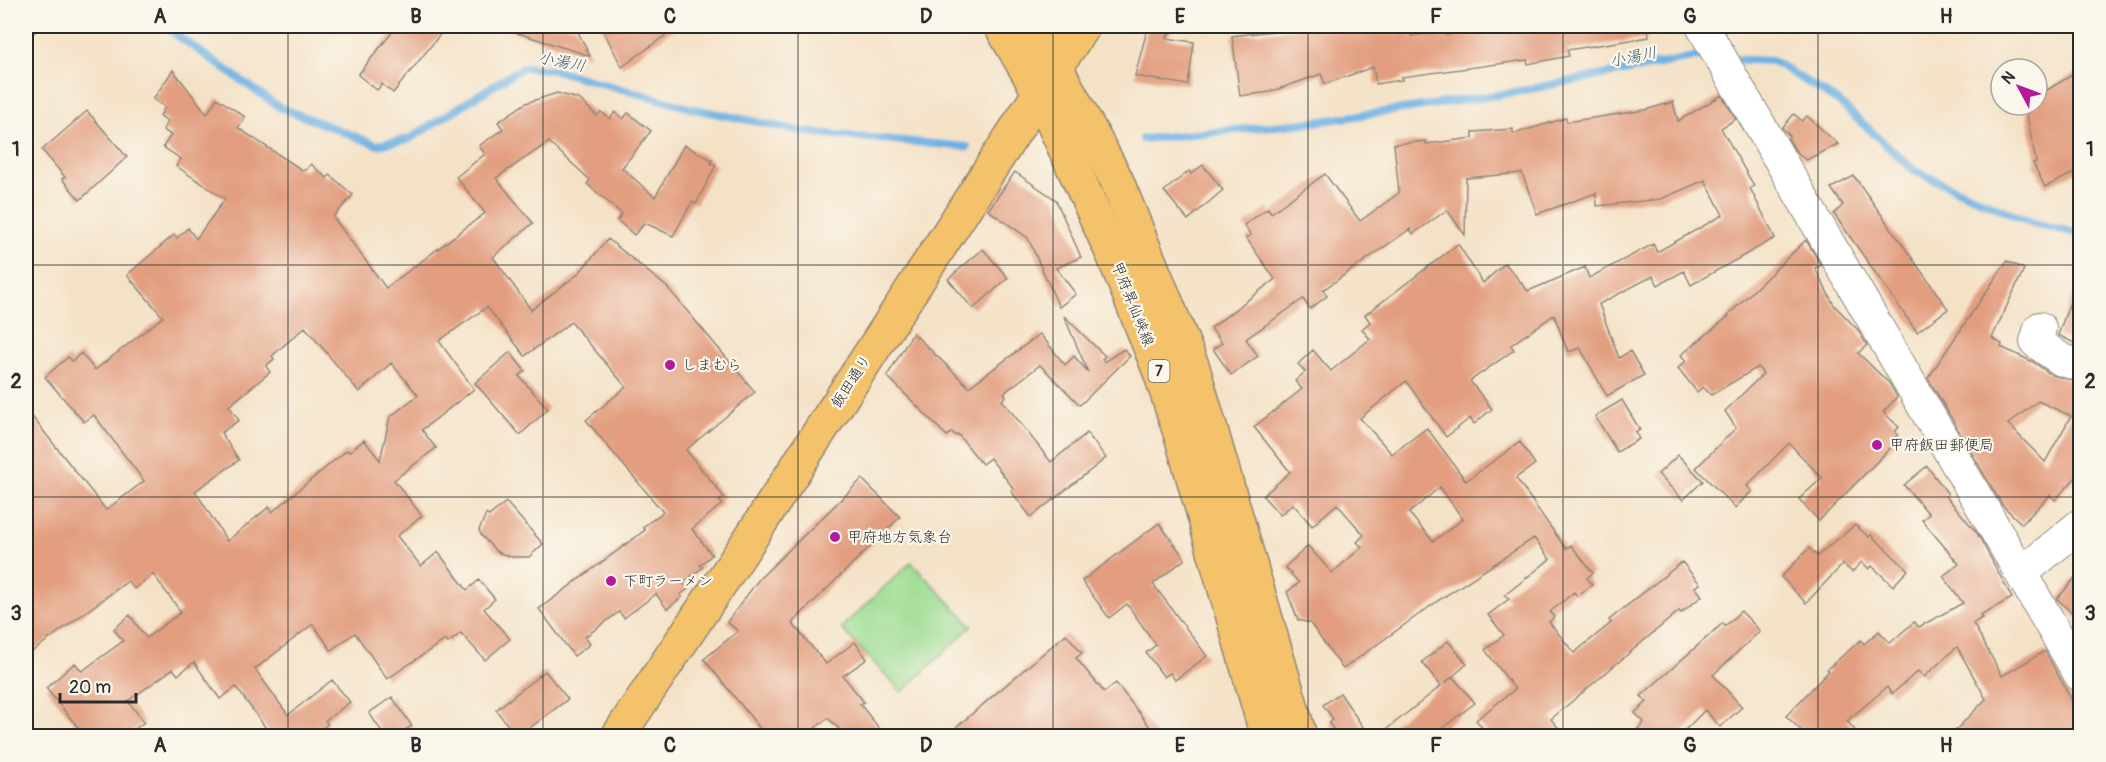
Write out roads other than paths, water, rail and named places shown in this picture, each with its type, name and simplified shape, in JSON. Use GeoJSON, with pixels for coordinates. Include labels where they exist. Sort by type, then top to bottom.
{"type":"FeatureCollection","features":[{"type":"Feature","properties":{"kind":"main road","name":"甲府昇仙峡線"},"geometry":{"type":"LineString","coordinates":[[1000,26],[1048,79],[1116,179],[1192,368],[1300,736]]}},
{"type":"Feature","properties":{"kind":"main road","name":"甲府昇仙峡線"},"geometry":{"type":"LineString","coordinates":[[1034,26],[1048,79],[1114,257],[1160,372],[1182,439],[1267,736]]}},
{"type":"Feature","properties":{"kind":"main road","name":"飯田通り"},"geometry":{"type":"LineString","coordinates":[[618,736],[744,548],[1083,26]]}},
{"type":"Feature","properties":{"kind":"street"},"geometry":{"type":"LineString","coordinates":[[1707,34],[2080,675]]}},
{"type":"Feature","properties":{"kind":"street"},"geometry":{"type":"LineString","coordinates":[[2040,328],[2036,342],[2062,360],[2080,365]]}},
{"type":"Feature","properties":{"kind":"street"},"geometry":{"type":"LineString","coordinates":[[2022,573],[2080,525]]}},
{"type":"Feature","properties":{"kind":"waterway","name":"小湯川"},"geometry":{"type":"LineString","coordinates":[[164,26],[279,107],[377,145],[409,139],[523,67],[554,70],[690,108],[805,132],[967,147]]}},
{"type":"Feature","properties":{"kind":"waterway","name":"小湯川"},"geometry":{"type":"LineString","coordinates":[[1143,139],[1315,122],[1504,94],[1696,57],[1711,58]]}},
{"type":"Feature","properties":{"kind":"waterway","name":"小湯川"},"geometry":{"type":"LineString","coordinates":[[1729,59],[1773,61],[1839,102],[1915,171],[2033,223],[2080,234]]}},
{"type":"Feature","properties":{"kind":"railway"},"geometry":{"type":"LineString","coordinates":[[26,38],[35,26]]}},
{"type":"Feature","properties":{"kind":"place","name":"しまむら"},"geometry":{"type":"Point","coordinates":[670,365]}},
{"type":"Feature","properties":{"kind":"place","name":"甲府飯田郵便局"},"geometry":{"type":"Point","coordinates":[1877,445]}},
{"type":"Feature","properties":{"kind":"place","name":"甲府地方気象台"},"geometry":{"type":"Point","coordinates":[835,537]}},
{"type":"Feature","properties":{"kind":"place","name":"下町ラーメン"},"geometry":{"type":"Point","coordinates":[611,581]}}]}
